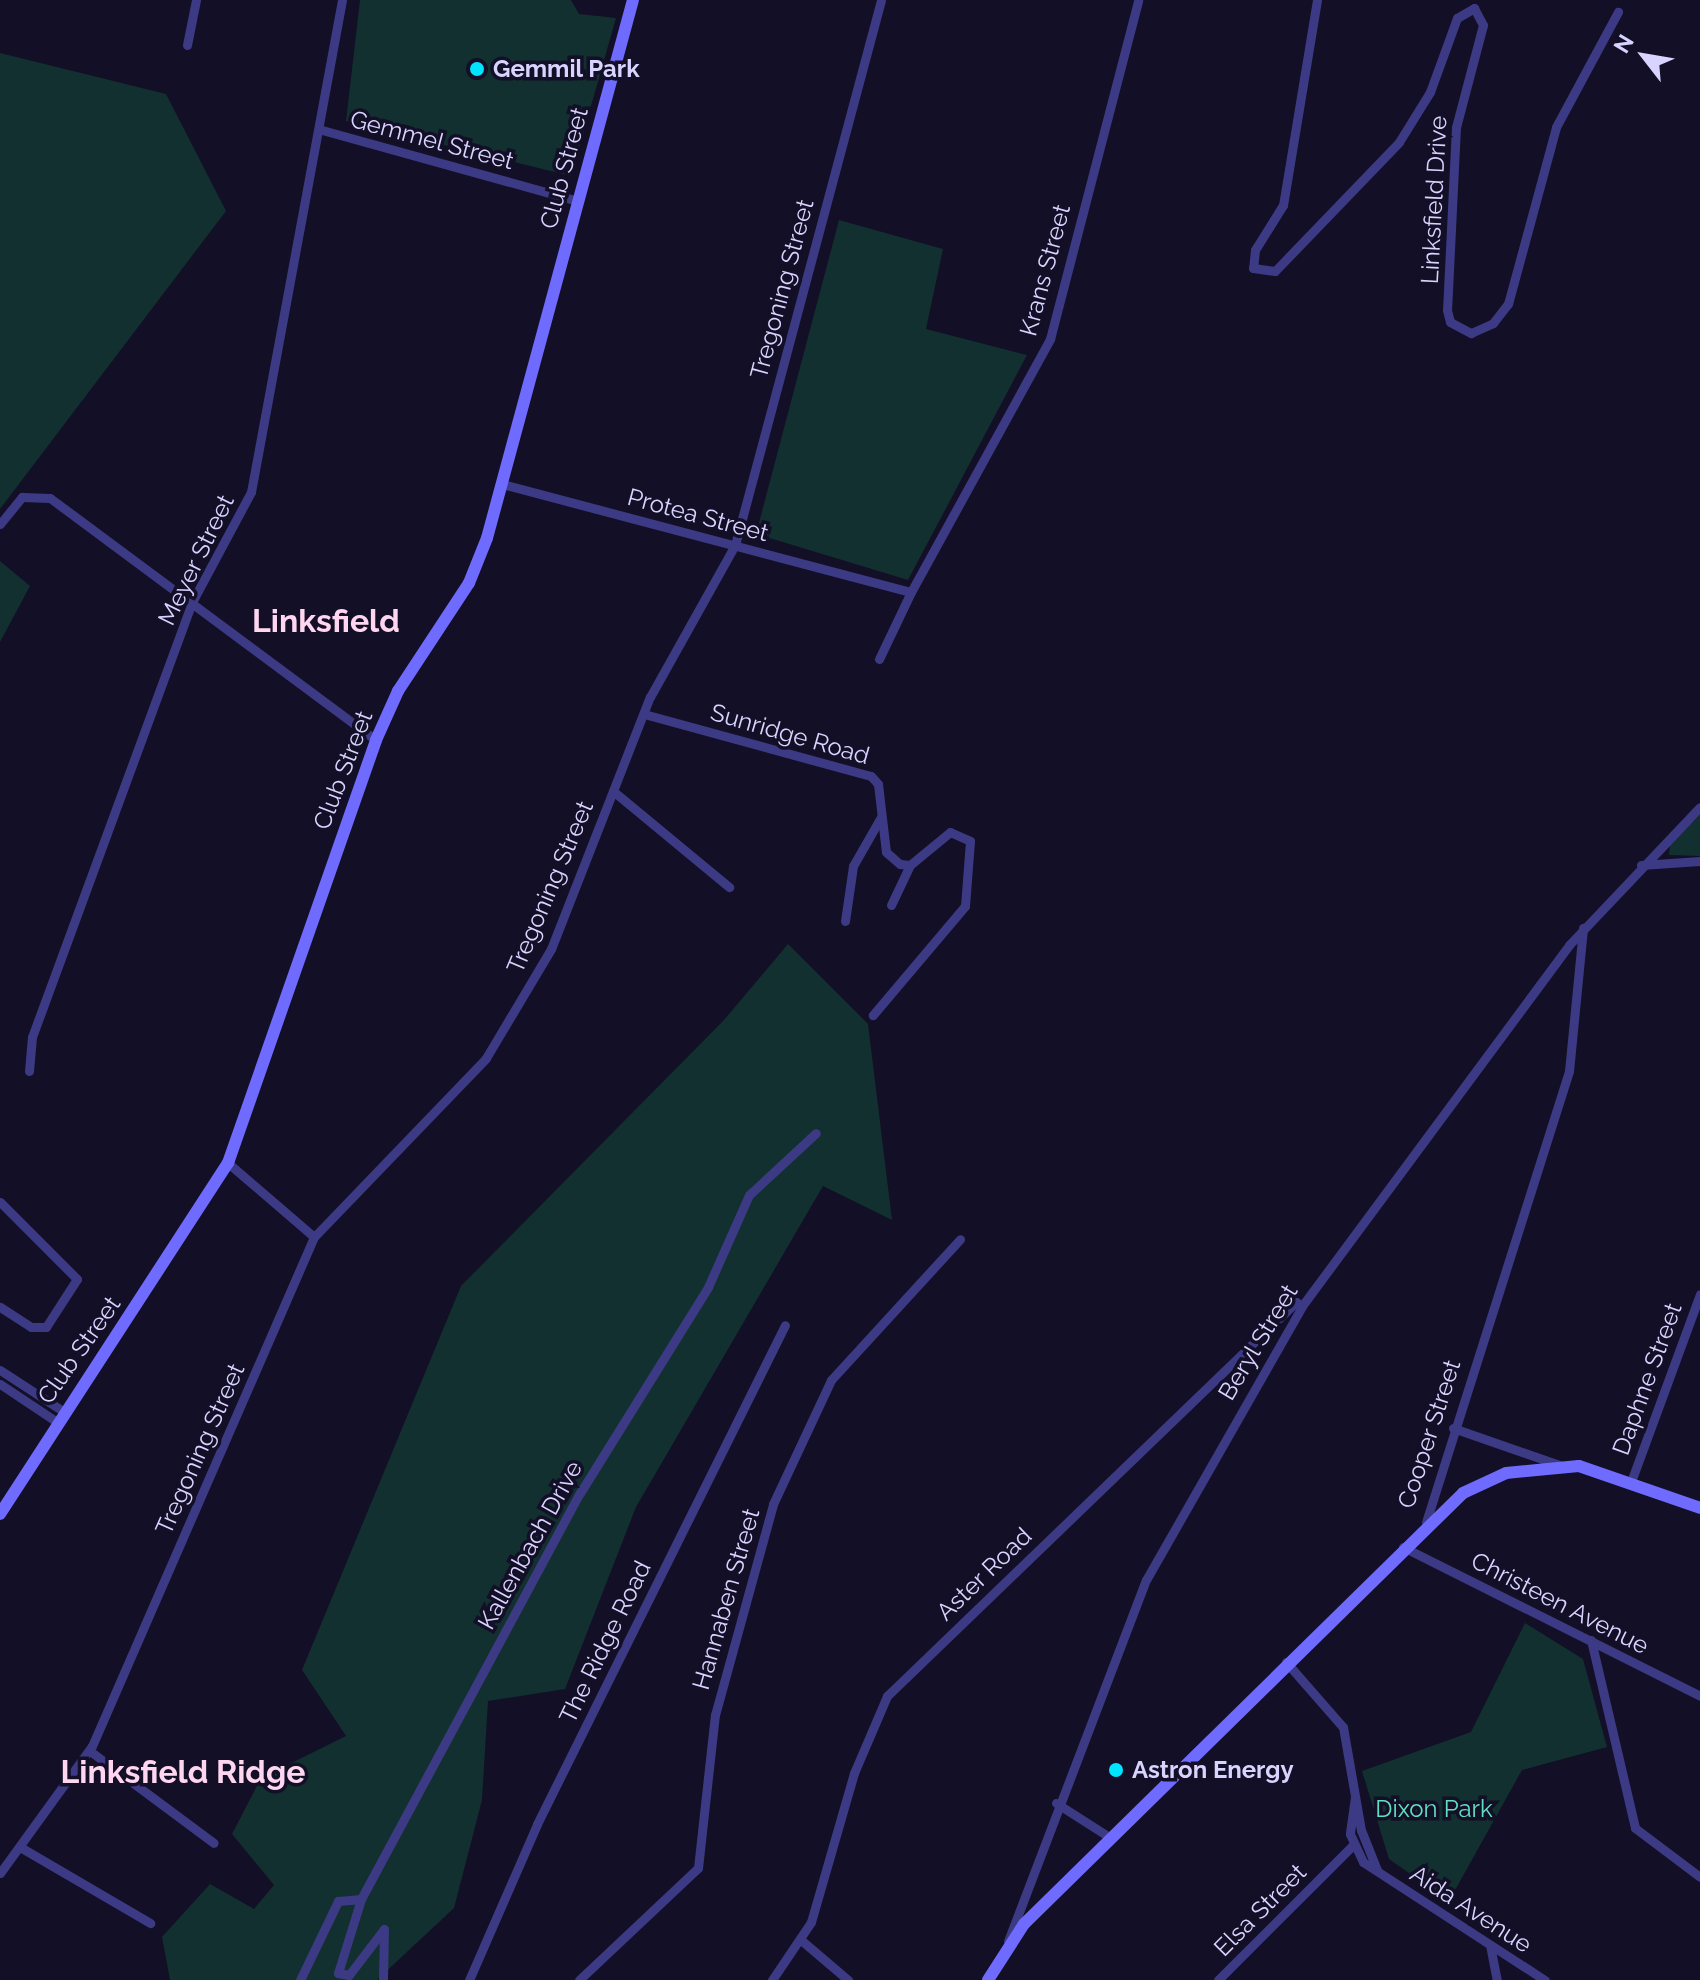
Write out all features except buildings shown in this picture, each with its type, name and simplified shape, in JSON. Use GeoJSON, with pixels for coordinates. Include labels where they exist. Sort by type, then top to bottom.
{"type":"FeatureCollection","features":[{"type":"Feature","properties":{"kind":"main road","name":"Club Street"},"geometry":{"type":"LineString","coordinates":[[0,1514],[60,1416],[228,1163],[376,740],[477,567],[633,0]]}},
{"type":"Feature","properties":{"kind":"main road"},"geometry":{"type":"LineString","coordinates":[[1426,1522],[1495,1477],[1559,1465],[1632,1479],[1700,1508]]}},
{"type":"Feature","properties":{"kind":"main road","name":"Cooper Street"},"geometry":{"type":"LineString","coordinates":[[1008,1941],[1426,1522]]}},
{"type":"Feature","properties":{"kind":"main road","name":"Beryl Street"},"geometry":{"type":"LineString","coordinates":[[988,1980],[1008,1941]]}},
{"type":"Feature","properties":{"kind":"street"},"geometry":{"type":"LineString","coordinates":[[187,45],[196,0]]}},
{"type":"Feature","properties":{"kind":"street","name":"Meyer Street"},"geometry":{"type":"LineString","coordinates":[[29,1071],[32,1037],[192,602],[251,492],[322,130],[342,0]]}},
{"type":"Feature","properties":{"kind":"street","name":"Tregoning Street"},"geometry":{"type":"LineString","coordinates":[[0,1873],[90,1751],[314,1237],[493,1047],[551,949],[644,714],[735,545],[881,0]]}},
{"type":"Feature","properties":{"kind":"street","name":"Krans Street"},"geometry":{"type":"LineString","coordinates":[[879,659],[911,592],[1050,339],[1138,0]]}},
{"type":"Feature","properties":{"kind":"street","name":"Linksfield Drive"},"geometry":{"type":"LineString","coordinates":[[1317,0],[1283,205],[1255,250],[1253,268],[1275,271],[1399,142],[1426,100],[1457,18],[1474,8],[1483,25],[1456,127],[1447,310],[1450,322],[1471,333],[1493,323],[1508,304],[1556,127],[1618,12]]}},
{"type":"Feature","properties":{"kind":"street","name":"Gemmel Street"},"geometry":{"type":"LineString","coordinates":[[322,130],[578,201]]}},
{"type":"Feature","properties":{"kind":"street","name":"Protea Street"},"geometry":{"type":"LineString","coordinates":[[502,484],[911,592]]}},
{"type":"Feature","properties":{"kind":"street"},"geometry":{"type":"LineString","coordinates":[[0,524],[32,494],[50,498],[376,740]]}},
{"type":"Feature","properties":{"kind":"street","name":"Sunridge Road"},"geometry":{"type":"LineString","coordinates":[[644,714],[871,776],[882,816],[886,852],[910,865]]}},
{"type":"Feature","properties":{"kind":"street"},"geometry":{"type":"LineString","coordinates":[[613,791],[729,887]]}},
{"type":"Feature","properties":{"kind":"street","name":"Beryl Street"},"geometry":{"type":"LineString","coordinates":[[1008,1941],[1056,1803],[1146,1580],[1299,1304],[1583,928],[1700,807]]}},
{"type":"Feature","properties":{"kind":"street"},"geometry":{"type":"LineString","coordinates":[[845,921],[853,866],[882,816]]}},
{"type":"Feature","properties":{"kind":"street"},"geometry":{"type":"LineString","coordinates":[[873,1015],[962,911],[972,847],[950,832],[910,865],[891,905]]}},
{"type":"Feature","properties":{"kind":"street"},"geometry":{"type":"LineString","coordinates":[[1641,865],[1700,861]]}},
{"type":"Feature","properties":{"kind":"street","name":"Cooper Street"},"geometry":{"type":"LineString","coordinates":[[1426,1522],[1453,1428],[1569,1071],[1583,928]]}},
{"type":"Feature","properties":{"kind":"street","name":"Kallenbach Drive"},"geometry":{"type":"LineString","coordinates":[[383,1980],[384,1929],[349,1975],[338,1973],[361,1899],[573,1504],[708,1287],[749,1195],[816,1133]]}},
{"type":"Feature","properties":{"kind":"street"},"geometry":{"type":"LineString","coordinates":[[228,1163],[314,1237]]}},
{"type":"Feature","properties":{"kind":"street"},"geometry":{"type":"LineString","coordinates":[[0,1202],[77,1279],[46,1327],[31,1327],[0,1307]]}},
{"type":"Feature","properties":{"kind":"street","name":"Hannaben Street"},"geometry":{"type":"LineString","coordinates":[[579,1980],[698,1868],[713,1724],[773,1504],[831,1380],[960,1239]]}},
{"type":"Feature","properties":{"kind":"street","name":"Daphne Street"},"geometry":{"type":"LineString","coordinates":[[1632,1479],[1696,1317],[1700,1294]]}},
{"type":"Feature","properties":{"kind":"street","name":"Aster Road"},"geometry":{"type":"LineString","coordinates":[[772,1980],[801,1940],[887,1696],[1299,1304]]}},
{"type":"Feature","properties":{"kind":"street","name":"The Ridge Road"},"geometry":{"type":"LineString","coordinates":[[469,1980],[537,1824],[785,1325]]}},
{"type":"Feature","properties":{"kind":"street"},"geometry":{"type":"LineString","coordinates":[[0,1370],[60,1416]]}},
{"type":"Feature","properties":{"kind":"street"},"geometry":{"type":"LineString","coordinates":[[0,1384],[60,1416]]}},
{"type":"Feature","properties":{"kind":"street"},"geometry":{"type":"LineString","coordinates":[[1453,1428],[1559,1465]]}},
{"type":"Feature","properties":{"kind":"street","name":"Christeen Avenue"},"geometry":{"type":"LineString","coordinates":[[1401,1546],[1700,1696]]}},
{"type":"Feature","properties":{"kind":"street"},"geometry":{"type":"LineString","coordinates":[[1591,1640],[1635,1828],[1700,1877]]}},
{"type":"Feature","properties":{"kind":"street","name":"Aida Avenue"},"geometry":{"type":"LineString","coordinates":[[1286,1662],[1343,1727],[1363,1839],[1377,1870]]}},
{"type":"Feature","properties":{"kind":"street"},"geometry":{"type":"LineString","coordinates":[[90,1751],[214,1843]]}},
{"type":"Feature","properties":{"kind":"street","name":"Aida Avenue"},"geometry":{"type":"LineString","coordinates":[[1355,1797],[1352,1846],[1357,1856],[1545,1980]]}},
{"type":"Feature","properties":{"kind":"street"},"geometry":{"type":"LineString","coordinates":[[1056,1803],[1111,1838]]}},
{"type":"Feature","properties":{"kind":"street","name":"Elsa Street"},"geometry":{"type":"LineString","coordinates":[[1218,1980],[1352,1846],[1363,1839]]}},
{"type":"Feature","properties":{"kind":"street"},"geometry":{"type":"LineString","coordinates":[[20,1847],[150,1923]]}},
{"type":"Feature","properties":{"kind":"street","name":"Elsa Street"},"geometry":{"type":"LineString","coordinates":[[1331,1869],[1368,1849]]}},
{"type":"Feature","properties":{"kind":"street"},"geometry":{"type":"LineString","coordinates":[[300,1980],[338,1901],[361,1899]]}},
{"type":"Feature","properties":{"kind":"street"},"geometry":{"type":"LineString","coordinates":[[801,1940],[848,1980]]}},
{"type":"Feature","properties":{"kind":"street"},"geometry":{"type":"LineString","coordinates":[[1490,1945],[1497,1980]]}},
{"type":"Feature","properties":{"kind":"green space","name":"Gemmil Park"},"geometry":{"type":"Polygon","coordinates":[[[360,0],[571,0],[579,14],[616,18],[571,176],[346,121],[360,0]]]}},
{"type":"Feature","properties":{"kind":"green space"},"geometry":{"type":"Polygon","coordinates":[[[0,53],[166,94],[226,211],[0,509],[0,53]]]}},
{"type":"Feature","properties":{"kind":"green space"},"geometry":{"type":"Polygon","coordinates":[[[839,220],[943,249],[926,329],[1027,355],[908,580],[756,534],[839,220]]]}},
{"type":"Feature","properties":{"kind":"green space"},"geometry":{"type":"Polygon","coordinates":[[[0,561],[30,586],[0,642],[0,561]]]}},
{"type":"Feature","properties":{"kind":"green space"},"geometry":{"type":"Polygon","coordinates":[[[1700,815],[1700,856],[1669,855],[1670,845],[1700,815]]]}},
{"type":"Feature","properties":{"kind":"green space"},"geometry":{"type":"Polygon","coordinates":[[[788,944],[868,1024],[892,1220],[823,1186],[636,1507],[565,1689],[488,1701],[482,1800],[454,1908],[377,1980],[170,1980],[162,1937],[210,1884],[254,1909],[274,1885],[232,1834],[261,1778],[346,1736],[302,1670],[461,1286],[724,1020],[788,944]]]}},
{"type":"Feature","properties":{"kind":"green space","name":"Dixon Park"},"geometry":{"type":"Polygon","coordinates":[[[1525,1623],[1583,1659],[1607,1747],[1522,1770],[1449,1901],[1389,1859],[1362,1771],[1471,1732],[1525,1623]]]}},
{"type":"Feature","properties":{"kind":"place","name":"Gemmil Park"},"geometry":{"type":"Point","coordinates":[477,69]}},
{"type":"Feature","properties":{"kind":"place","name":"Astron Energy"},"geometry":{"type":"Point","coordinates":[1116,1770]}},
{"type":"Feature","properties":{"kind":"district","name":"Linksfield"},"geometry":{"type":"Point","coordinates":[326,621]}},
{"type":"Feature","properties":{"kind":"district","name":"Linksfield Ridge"},"geometry":{"type":"Point","coordinates":[183,1772]}}]}
